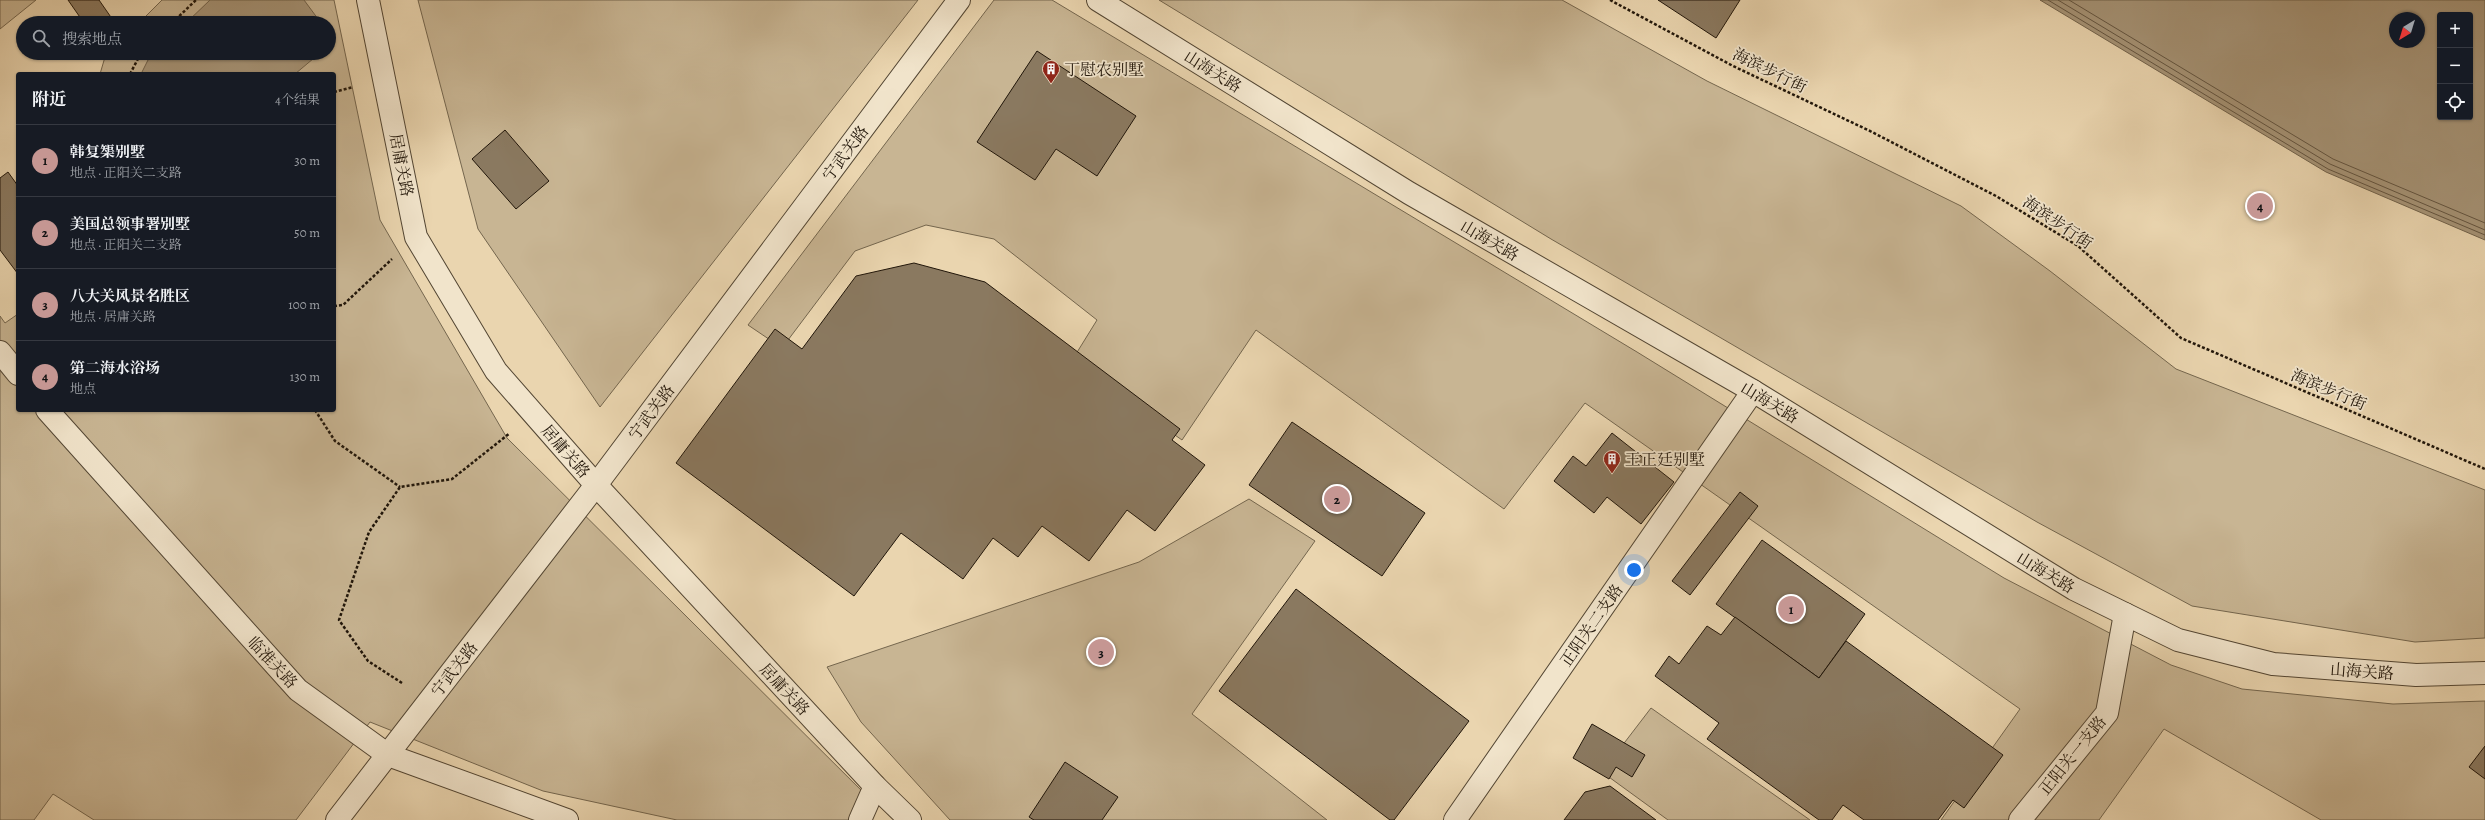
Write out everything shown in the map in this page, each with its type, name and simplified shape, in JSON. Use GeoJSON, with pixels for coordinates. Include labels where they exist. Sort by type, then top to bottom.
{"type":"FeatureCollection","features":[{"type":"Feature","properties":{"kind":"street","name":"居庸关路"},"geometry":{"type":"LineString","coordinates":[[368,0],[416,237],[496,371],[596,485],[875,786],[910,820]]}},
{"type":"Feature","properties":{"kind":"street","name":"宁武关路"},"geometry":{"type":"LineString","coordinates":[[337,820],[596,485],[959,0]]}},
{"type":"Feature","properties":{"kind":"street","name":"山海关路"},"geometry":{"type":"LineString","coordinates":[[1098,0],[1409,193],[1753,391],[2074,590],[2178,640],[2273,664],[2416,675],[2485,673]]}},
{"type":"Feature","properties":{"kind":"street"},"geometry":{"type":"LineString","coordinates":[[0,352],[16,372]]}},
{"type":"Feature","properties":{"kind":"street","name":"正阳关二支路"},"geometry":{"type":"LineString","coordinates":[[1455,820],[1753,391]]}},
{"type":"Feature","properties":{"kind":"street","name":"临淮关路"},"geometry":{"type":"LineString","coordinates":[[49,412],[298,690],[388,755],[567,820]]}},
{"type":"Feature","properties":{"kind":"street","name":"正阳关一支路"},"geometry":{"type":"LineString","coordinates":[[2020,820],[2107,713],[2125,614]]}},
{"type":"Feature","properties":{"kind":"street"},"geometry":{"type":"LineString","coordinates":[[860,820],[875,786]]}},
{"type":"Feature","properties":{"kind":"path"},"geometry":{"type":"LineString","coordinates":[[179,16],[196,0]]}},
{"type":"Feature","properties":{"kind":"path","name":"海滨步行街"},"geometry":{"type":"LineString","coordinates":[[1610,0],[1733,66],[1870,131],[1996,196],[2078,246],[2181,338],[2485,469]]}},
{"type":"Feature","properties":{"kind":"path"},"geometry":{"type":"LineString","coordinates":[[131,72],[137,60]]}},
{"type":"Feature","properties":{"kind":"path"},"geometry":{"type":"LineString","coordinates":[[336,306],[342,304],[416,237]]}},
{"type":"Feature","properties":{"kind":"path"},"geometry":{"type":"LineString","coordinates":[[316,412],[335,441],[400,487],[452,479],[534,414]]}},
{"type":"Feature","properties":{"kind":"path"},"geometry":{"type":"LineString","coordinates":[[400,487],[369,532],[339,620],[368,661],[430,701]]}},
{"type":"Feature","properties":{"kind":"shaded area"},"geometry":{"type":"Polygon","coordinates":[[[0,0],[36,0],[16,16],[0,29],[0,0]]]}},
{"type":"Feature","properties":{"kind":"shaded area"},"geometry":{"type":"Polygon","coordinates":[[[162,0],[334,0],[380,220],[507,438],[874,803],[855,820],[677,820],[543,791],[370,722],[296,820],[94,820],[53,794],[34,820],[0,820],[0,316],[5,323],[16,315],[16,412],[336,412],[336,72],[101,72],[104,60],[336,60],[336,16],[146,16],[162,0]]]}},
{"type":"Feature","properties":{"kind":"shaded area"},"geometry":{"type":"Polygon","coordinates":[[[418,0],[918,0],[600,407],[478,229],[418,0]]]}},
{"type":"Feature","properties":{"kind":"shaded area"},"geometry":{"type":"Polygon","coordinates":[[[994,0],[1052,0],[1637,352],[2004,578],[2171,665],[2242,689],[2393,704],[2485,701],[2485,820],[2321,820],[2164,729],[2099,820],[1941,820],[2020,709],[1585,403],[1504,509],[1256,330],[1182,440],[1071,362],[1097,320],[994,239],[926,225],[855,251],[782,348],[748,325],[994,0]]]}},
{"type":"Feature","properties":{"kind":"shaded area"},"geometry":{"type":"Polygon","coordinates":[[[1159,0],[1562,0],[1707,81],[1961,206],[2050,271],[2176,369],[2485,490],[2485,638],[2415,642],[2192,606],[2037,522],[1551,239],[1159,0]]]}},
{"type":"Feature","properties":{"kind":"shaded area"},"geometry":{"type":"Polygon","coordinates":[[[1249,499],[1315,541],[1192,714],[1327,820],[950,820],[861,722],[827,667],[1139,562],[1249,499]]]}},
{"type":"Feature","properties":{"kind":"shaded area"},"geometry":{"type":"Polygon","coordinates":[[[1651,708],[1810,820],[1668,820],[1602,772],[1651,708]]]}},
{"type":"Feature","properties":{"kind":"water"},"geometry":{"type":"Polygon","coordinates":[[[210,0],[304,0],[316,16],[193,16],[210,0]]]}},
{"type":"Feature","properties":{"kind":"water"},"geometry":{"type":"Polygon","coordinates":[[[2040,0],[2485,0],[2485,240],[2326,172],[2040,0]]]}},
{"type":"Feature","properties":{"kind":"water"},"geometry":{"type":"Polygon","coordinates":[[[148,60],[312,60],[297,72],[142,72],[148,60]]]}},
{"type":"Feature","properties":{"kind":"building"},"geometry":{"type":"Polygon","coordinates":[[[68,0],[99,0],[110,16],[79,16],[68,0]]]}},
{"type":"Feature","properties":{"kind":"building"},"geometry":{"type":"Polygon","coordinates":[[[1658,0],[1740,0],[1716,38],[1658,0]]]}},
{"type":"Feature","properties":{"kind":"building","name":"丁慰农别墅"},"geometry":{"type":"Polygon","coordinates":[[[1037,51],[1136,116],[1097,176],[1056,149],[1035,180],[977,142],[1037,51]]]}},
{"type":"Feature","properties":{"kind":"building"},"geometry":{"type":"Polygon","coordinates":[[[505,130],[549,181],[516,209],[472,159],[505,130]]]}},
{"type":"Feature","properties":{"kind":"building"},"geometry":{"type":"Polygon","coordinates":[[[8,172],[16,183],[16,271],[0,250],[0,178],[8,172]]]}},
{"type":"Feature","properties":{"kind":"building"},"geometry":{"type":"Polygon","coordinates":[[[914,263],[985,282],[1180,429],[1172,440],[1205,465],[1155,531],[1127,510],[1089,561],[1042,526],[1018,557],[993,538],[963,579],[901,533],[854,596],[676,463],[775,329],[802,349],[856,276],[914,263]]]}},
{"type":"Feature","properties":{"kind":"building"},"geometry":{"type":"Polygon","coordinates":[[[1292,422],[1425,513],[1382,576],[1249,485],[1292,422]]]}},
{"type":"Feature","properties":{"kind":"building","name":"王正廷别墅"},"geometry":{"type":"Polygon","coordinates":[[[1612,433],[1674,482],[1641,524],[1607,497],[1594,513],[1554,481],[1573,456],[1586,466],[1612,433]]]}},
{"type":"Feature","properties":{"kind":"building"},"geometry":{"type":"Polygon","coordinates":[[[1740,492],[1758,506],[1690,595],[1672,581],[1740,492]]]}},
{"type":"Feature","properties":{"kind":"building"},"geometry":{"type":"Polygon","coordinates":[[[1762,540],[1865,614],[1819,678],[1716,604],[1762,540]]]}},
{"type":"Feature","properties":{"kind":"building"},"geometry":{"type":"Polygon","coordinates":[[[1296,589],[1469,721],[1394,820],[1390,820],[1219,691],[1296,589]]]}},
{"type":"Feature","properties":{"kind":"building"},"geometry":{"type":"Polygon","coordinates":[[[1735,617],[1819,678],[1846,641],[2003,755],[1964,808],[1953,800],[1938,820],[1864,820],[1843,805],[1832,820],[1819,820],[1707,739],[1719,723],[1655,676],[1669,656],[1679,664],[1707,626],[1721,635],[1735,617]]]}},
{"type":"Feature","properties":{"kind":"building"},"geometry":{"type":"Polygon","coordinates":[[[1592,724],[1645,755],[1632,777],[1616,767],[1609,779],[1573,758],[1592,724]]]}},
{"type":"Feature","properties":{"kind":"building"},"geometry":{"type":"Polygon","coordinates":[[[2485,746],[2485,779],[2469,767],[2485,746]]]}},
{"type":"Feature","properties":{"kind":"building"},"geometry":{"type":"Polygon","coordinates":[[[1065,762],[1118,797],[1102,820],[1034,820],[1029,817],[1065,762]]]}},
{"type":"Feature","properties":{"kind":"building"},"geometry":{"type":"Polygon","coordinates":[[[1610,786],[1656,820],[1564,820],[1585,792],[1610,786]]]}},
{"type":"Feature","properties":{"kind":"place","name":"丁慰农别墅"},"geometry":{"type":"Point","coordinates":[1051,84]}},
{"type":"Feature","properties":{"kind":"place","name":"第二海水浴场"},"geometry":{"type":"Point","coordinates":[2260,206]}},
{"type":"Feature","properties":{"kind":"place","name":"王正廷别墅"},"geometry":{"type":"Point","coordinates":[1612,474]}},
{"type":"Feature","properties":{"kind":"place","name":"美国总领事署别墅"},"geometry":{"type":"Point","coordinates":[1337,499]}},
{"type":"Feature","properties":{"kind":"place","name":"韩复榘别墅"},"geometry":{"type":"Point","coordinates":[1791,609]}},
{"type":"Feature","properties":{"kind":"place","name":"八大关风景名胜区"},"geometry":{"type":"Point","coordinates":[1101,652]}}]}
